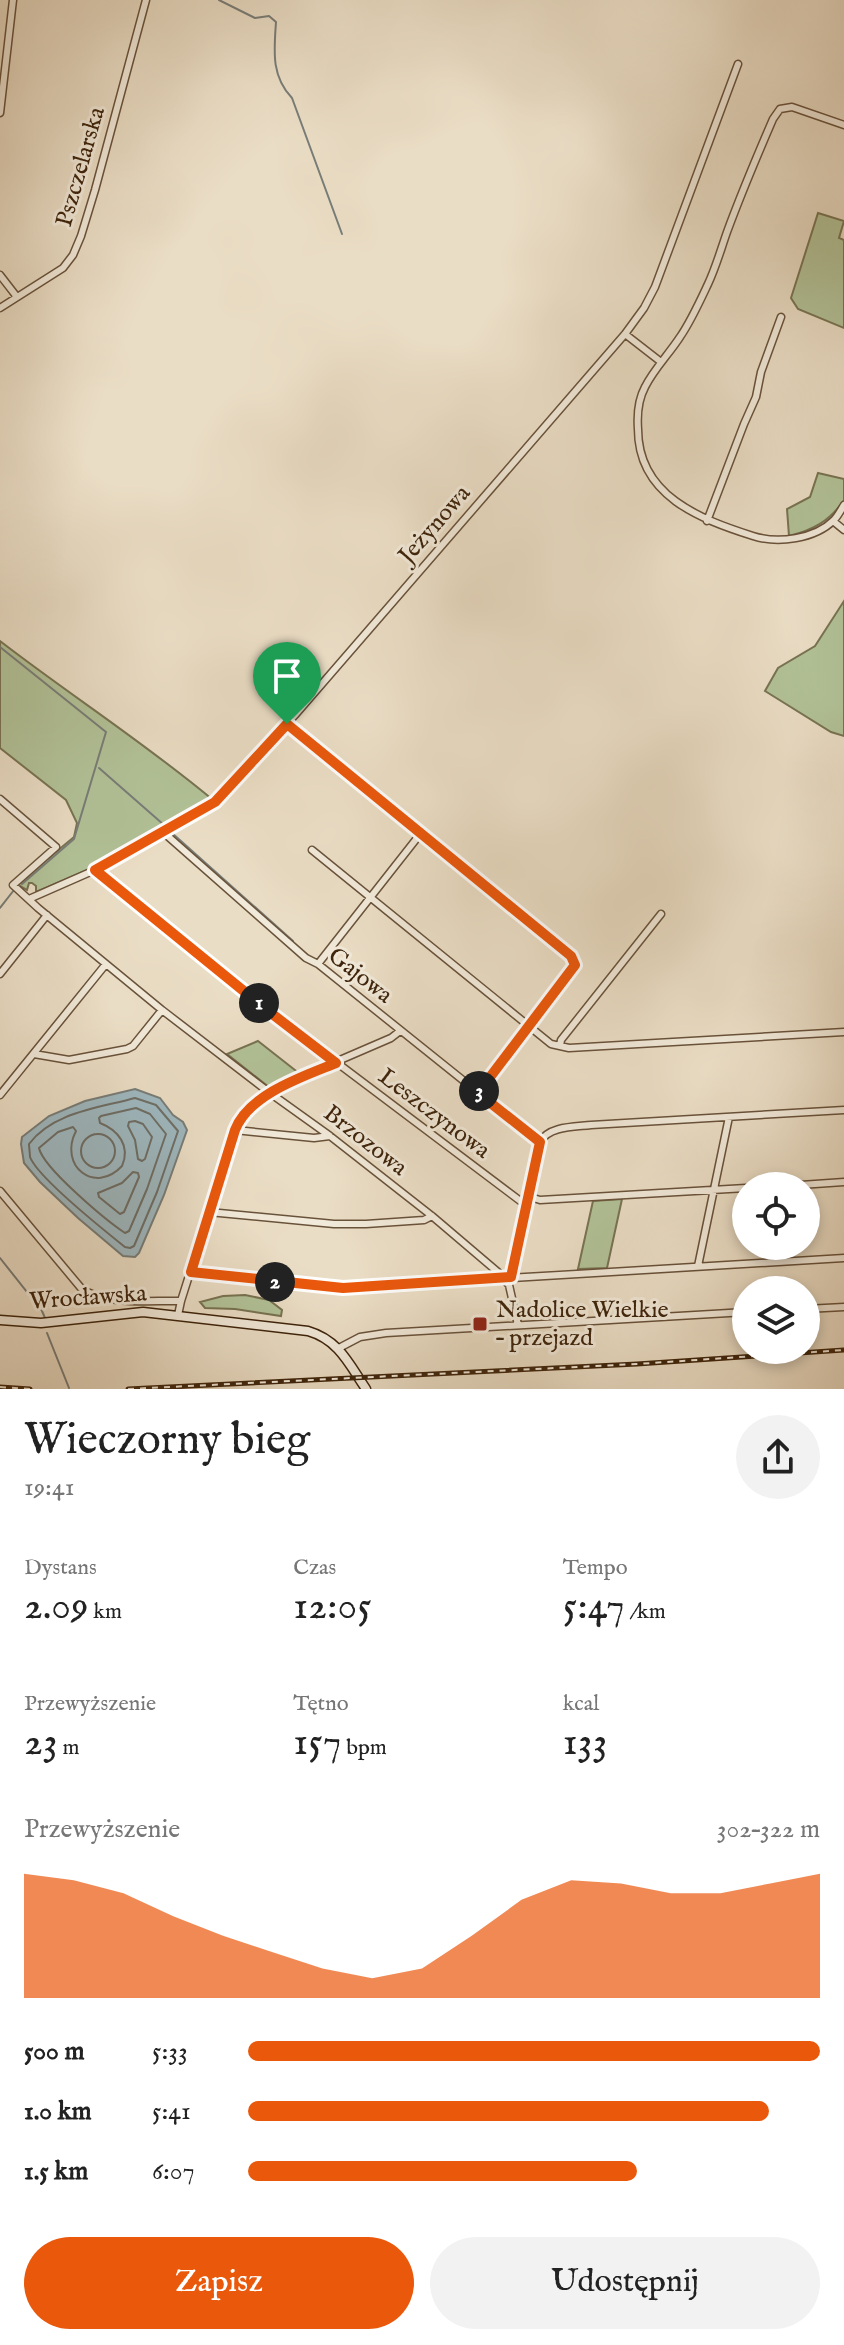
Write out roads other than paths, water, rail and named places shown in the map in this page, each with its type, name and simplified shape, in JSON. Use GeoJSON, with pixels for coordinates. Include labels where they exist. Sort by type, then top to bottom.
{"type":"FeatureCollection","features":[{"type":"Feature","properties":{"kind":"street"},"geometry":{"type":"LineString","coordinates":[[0,113],[13,0]]}},
{"type":"Feature","properties":{"kind":"street","name":"Pszczelarska"},"geometry":{"type":"LineString","coordinates":[[0,308],[63,268],[73,255],[81,236],[146,0]]}},
{"type":"Feature","properties":{"kind":"street","name":"Jeżynowa"},"geometry":{"type":"LineString","coordinates":[[29,899],[95,870],[215,802],[287,724],[625,334],[655,287],[738,64]]}},
{"type":"Feature","properties":{"kind":"street"},"geometry":{"type":"LineString","coordinates":[[844,125],[792,107],[780,109],[773,119],[710,280],[680,337],[645,386],[641,398],[638,440],[647,466],[665,493],[707,521],[769,540],[787,539],[805,535],[833,521],[844,505]]}},
{"type":"Feature","properties":{"kind":"street"},"geometry":{"type":"LineString","coordinates":[[0,275],[17,297]]}},
{"type":"Feature","properties":{"kind":"street"},"geometry":{"type":"LineString","coordinates":[[707,521],[756,397],[761,372],[781,317]]}},
{"type":"Feature","properties":{"kind":"street"},"geometry":{"type":"LineString","coordinates":[[625,334],[661,362]]}},
{"type":"Feature","properties":{"kind":"street"},"geometry":{"type":"LineString","coordinates":[[833,521],[844,530]]}},
{"type":"Feature","properties":{"kind":"street"},"geometry":{"type":"LineString","coordinates":[[287,724],[559,945],[573,960],[575,965],[478,1093]]}},
{"type":"Feature","properties":{"kind":"street","name":"Brzozowa"},"geometry":{"type":"LineString","coordinates":[[0,799],[56,847],[13,885],[162,1010],[330,1136],[507,1278]]}},
{"type":"Feature","properties":{"kind":"street","name":"Gajowa"},"geometry":{"type":"LineString","coordinates":[[163,832],[306,958],[318,964],[540,1142]]}},
{"type":"Feature","properties":{"kind":"street"},"geometry":{"type":"LineString","coordinates":[[318,964],[421,833]]}},
{"type":"Feature","properties":{"kind":"street"},"geometry":{"type":"LineString","coordinates":[[312,850],[551,1044],[569,1048],[844,1032]]}},
{"type":"Feature","properties":{"kind":"street","name":"Leszczynowa"},"geometry":{"type":"LineString","coordinates":[[95,870],[267,1010],[527,1206]]}},
{"type":"Feature","properties":{"kind":"street"},"geometry":{"type":"LineString","coordinates":[[560,1046],[561,1040],[661,914]]}},
{"type":"Feature","properties":{"kind":"street"},"geometry":{"type":"LineString","coordinates":[[0,974],[47,915]]}},
{"type":"Feature","properties":{"kind":"street"},"geometry":{"type":"LineString","coordinates":[[0,1095],[106,964]]}},
{"type":"Feature","properties":{"kind":"street"},"geometry":{"type":"LineString","coordinates":[[34,1054],[78,1060],[127,1049],[133,1046],[162,1010]]}},
{"type":"Feature","properties":{"kind":"street"},"geometry":{"type":"LineString","coordinates":[[178,1315],[235,1130],[244,1115],[289,1082],[391,1038],[400,1031]]}},
{"type":"Feature","properties":{"kind":"street"},"geometry":{"type":"LineString","coordinates":[[518,1325],[507,1278],[544,1135],[572,1127],[844,1110]]}},
{"type":"Feature","properties":{"kind":"street"},"geometry":{"type":"LineString","coordinates":[[698,1266],[729,1117]]}},
{"type":"Feature","properties":{"kind":"street"},"geometry":{"type":"LineString","coordinates":[[235,1130],[314,1138],[330,1136]]}},
{"type":"Feature","properties":{"kind":"street"},"geometry":{"type":"LineString","coordinates":[[820,1184],[844,1182]]}},
{"type":"Feature","properties":{"kind":"street"},"geometry":{"type":"LineString","coordinates":[[530,1197],[540,1200],[732,1189]]}},
{"type":"Feature","properties":{"kind":"street"},"geometry":{"type":"LineString","coordinates":[[0,1191],[88,1294],[108,1299],[181,1301]]}},
{"type":"Feature","properties":{"kind":"street"},"geometry":{"type":"LineString","coordinates":[[209,1212],[334,1224],[424,1220],[432,1216]]}},
{"type":"Feature","properties":{"kind":"street"},"geometry":{"type":"LineString","coordinates":[[191,1272],[343,1288],[844,1258]]}},
{"type":"Feature","properties":{"kind":"street"},"geometry":{"type":"LineString","coordinates":[[820,1308],[844,1307]]}},
{"type":"Feature","properties":{"kind":"street","name":"Wrocławska"},"geometry":{"type":"LineString","coordinates":[[0,1320],[30,1324],[143,1312],[308,1331],[328,1339],[339,1348]]}},
{"type":"Feature","properties":{"kind":"street"},"geometry":{"type":"LineString","coordinates":[[366,1389],[339,1348],[360,1337],[732,1313]]}},
{"type":"Feature","properties":{"kind":"water"},"geometry":{"type":"Polygon","coordinates":[[[135,1089],[160,1098],[187,1130],[164,1195],[135,1257],[123,1256],[40,1182],[24,1163],[21,1144],[22,1137],[49,1116],[85,1101],[135,1089]]]}},
{"type":"Feature","properties":{"kind":"waterway"},"geometry":{"type":"LineString","coordinates":[[219,0],[255,18],[269,16],[276,22],[277,72],[292,98],[342,234]]}},
{"type":"Feature","properties":{"kind":"waterway"},"geometry":{"type":"LineString","coordinates":[[0,647],[106,732],[74,839],[22,884]]}},
{"type":"Feature","properties":{"kind":"waterway"},"geometry":{"type":"LineString","coordinates":[[99,768],[164,825]]}},
{"type":"Feature","properties":{"kind":"waterway"},"geometry":{"type":"LineString","coordinates":[[172,833],[293,941]]}},
{"type":"Feature","properties":{"kind":"waterway"},"geometry":{"type":"LineString","coordinates":[[0,908],[14,890]]}},
{"type":"Feature","properties":{"kind":"waterway"},"geometry":{"type":"LineString","coordinates":[[0,1258],[45,1318]]}},
{"type":"Feature","properties":{"kind":"waterway"},"geometry":{"type":"LineString","coordinates":[[47,1333],[69,1388]]}},
{"type":"Feature","properties":{"kind":"railway"},"geometry":{"type":"LineString","coordinates":[[128,1389],[637,1364],[844,1350]]}},
{"type":"Feature","properties":{"kind":"railway"},"geometry":{"type":"LineString","coordinates":[[0,1387],[30,1389]]}},
{"type":"Feature","properties":{"kind":"place","name":"Nadolice Wielkie – przejazd"},"geometry":{"type":"Point","coordinates":[480,1324]}}]}
